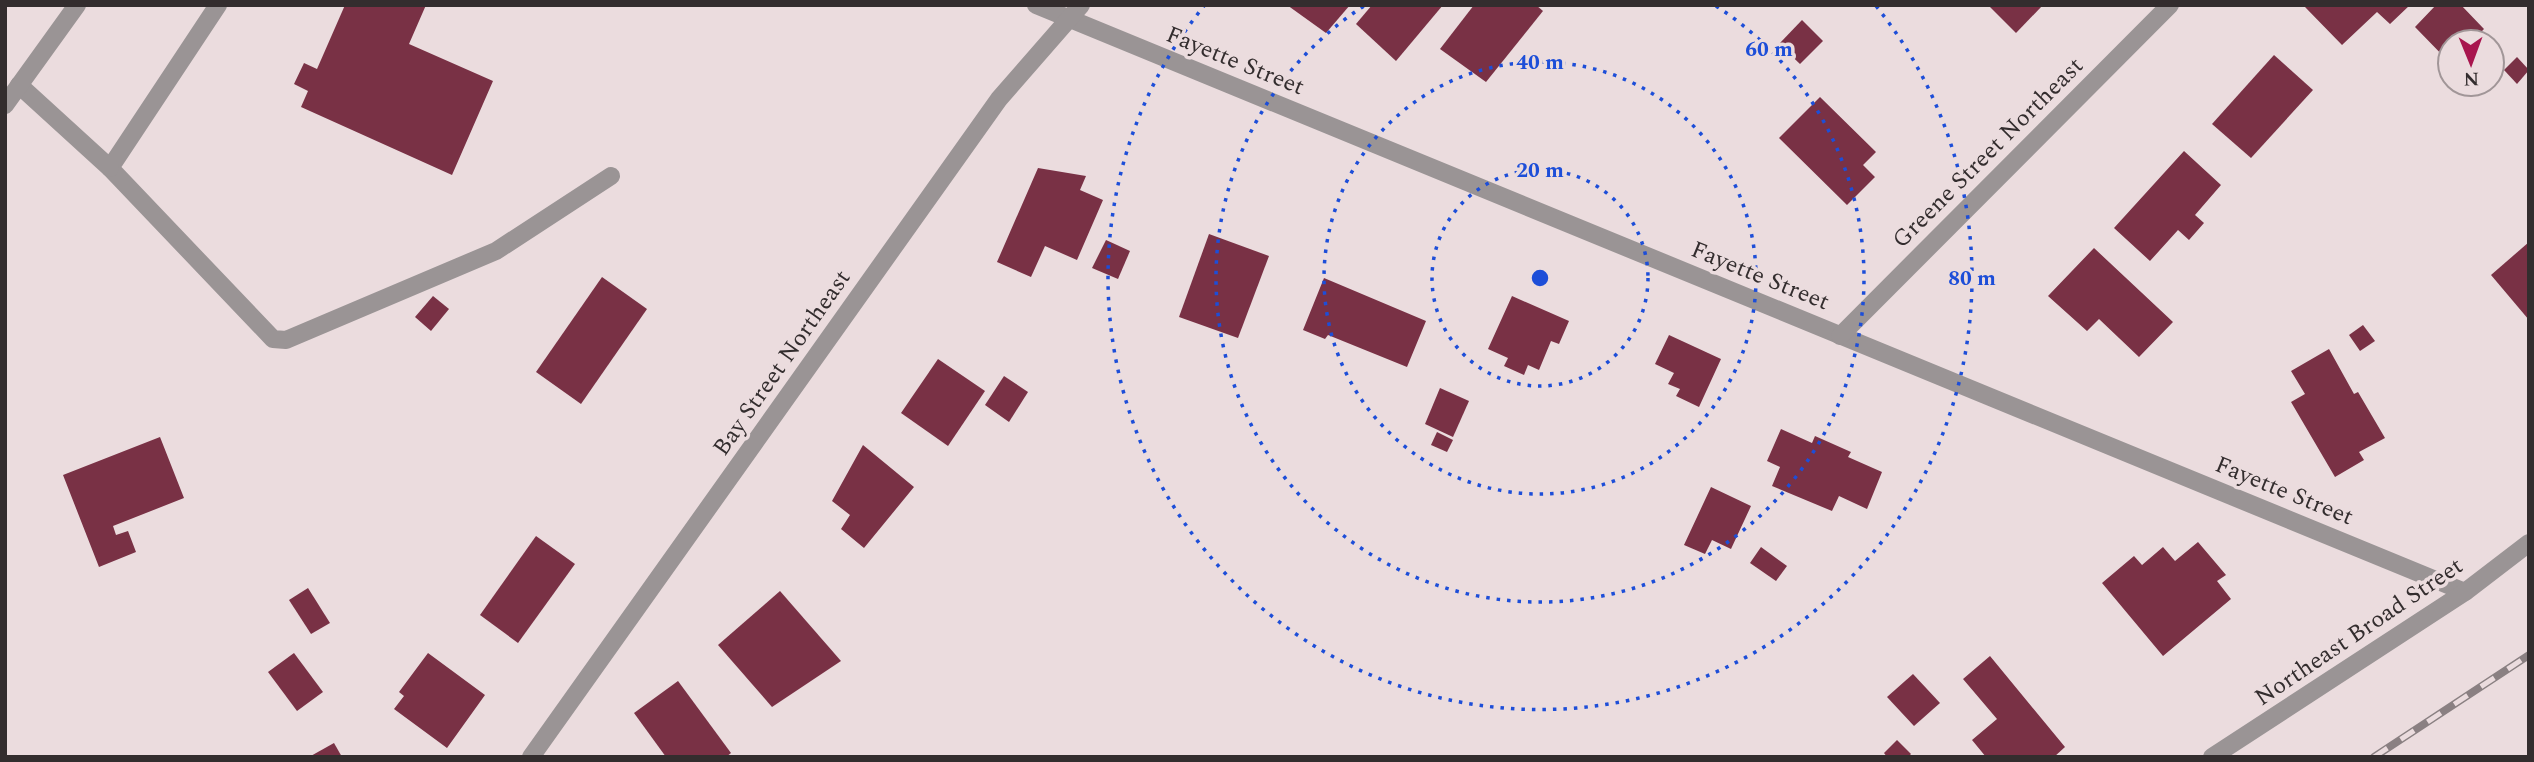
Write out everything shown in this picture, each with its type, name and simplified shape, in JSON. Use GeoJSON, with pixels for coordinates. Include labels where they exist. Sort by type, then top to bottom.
{"type":"FeatureCollection","features":[{"type":"Feature","properties":{"kind":"street"},"geometry":{"type":"LineString","coordinates":[[5,105],[77,5]]}},
{"type":"Feature","properties":{"kind":"street"},"geometry":{"type":"LineString","coordinates":[[110,168],[218,5]]}},
{"type":"Feature","properties":{"kind":"street","name":"Fayette Street"},"geometry":{"type":"LineString","coordinates":[[1036,5],[2465,592]]}},
{"type":"Feature","properties":{"kind":"street","name":"Bay Street Northeast"},"geometry":{"type":"LineString","coordinates":[[531,757],[999,99],[1081,5]]}},
{"type":"Feature","properties":{"kind":"street","name":"Greene Street Northeast"},"geometry":{"type":"LineString","coordinates":[[1840,336],[2170,5]]}},
{"type":"Feature","properties":{"kind":"street"},"geometry":{"type":"LineString","coordinates":[[19,85],[110,168],[273,339],[286,340],[496,251],[611,176]]}},
{"type":"Feature","properties":{"kind":"street","name":"Northeast Broad Street"},"geometry":{"type":"LineString","coordinates":[[2212,757],[2465,592],[2529,542]]}},
{"type":"Feature","properties":{"kind":"building"},"geometry":{"type":"Polygon","coordinates":[[[345,5],[426,5],[409,44],[493,81],[452,175],[301,107],[308,91],[294,84],[304,63],[317,69],[345,5]]]}},
{"type":"Feature","properties":{"kind":"building"},"geometry":{"type":"Polygon","coordinates":[[[1287,5],[1350,5],[1326,33],[1287,5]]]}},
{"type":"Feature","properties":{"kind":"building"},"geometry":{"type":"Polygon","coordinates":[[[1372,5],[1443,5],[1396,61],[1356,24],[1372,5]]]}},
{"type":"Feature","properties":{"kind":"building"},"geometry":{"type":"Polygon","coordinates":[[[1474,5],[1536,5],[1543,11],[1486,82],[1440,49],[1474,5]]]}},
{"type":"Feature","properties":{"kind":"building"},"geometry":{"type":"Polygon","coordinates":[[[1988,5],[2043,5],[2016,33],[1988,5]]]}},
{"type":"Feature","properties":{"kind":"building"},"geometry":{"type":"Polygon","coordinates":[[[2306,5],[2410,5],[2390,24],[2377,12],[2342,45],[2306,5]]]}},
{"type":"Feature","properties":{"kind":"building"},"geometry":{"type":"Polygon","coordinates":[[[2436,5],[2461,5],[2483,28],[2436,28],[2436,49],[2415,27],[2436,5]]]}},
{"type":"Feature","properties":{"kind":"building"},"geometry":{"type":"Polygon","coordinates":[[[1802,20],[1823,41],[1800,64],[1779,44],[1802,20]]]}},
{"type":"Feature","properties":{"kind":"building"},"geometry":{"type":"Polygon","coordinates":[[[2274,55],[2313,90],[2251,158],[2212,124],[2274,55]]]}},
{"type":"Feature","properties":{"kind":"building"},"geometry":{"type":"Polygon","coordinates":[[[2517,57],[2529,70],[2517,84],[2506,72],[2506,68],[2517,57]]]}},
{"type":"Feature","properties":{"kind":"building"},"geometry":{"type":"Polygon","coordinates":[[[1820,97],[1876,152],[1863,165],[1875,177],[1847,205],[1779,138],[1820,97]]]}},
{"type":"Feature","properties":{"kind":"building"},"geometry":{"type":"Polygon","coordinates":[[[2184,151],[2221,185],[2195,215],[2204,223],[2189,240],[2178,230],[2150,261],[2114,228],[2184,151]]]}},
{"type":"Feature","properties":{"kind":"building"},"geometry":{"type":"Polygon","coordinates":[[[1038,168],[1086,176],[1080,190],[1103,200],[1077,260],[1045,246],[1031,277],[997,262],[1038,168]]]}},
{"type":"Feature","properties":{"kind":"building"},"geometry":{"type":"Polygon","coordinates":[[[1209,234],[1269,256],[1238,338],[1179,317],[1209,234]]]}},
{"type":"Feature","properties":{"kind":"building"},"geometry":{"type":"Polygon","coordinates":[[[1106,240],[1130,251],[1118,279],[1092,268],[1106,240]]]}},
{"type":"Feature","properties":{"kind":"building"},"geometry":{"type":"Polygon","coordinates":[[[2529,242],[2529,320],[2491,275],[2529,242]]]}},
{"type":"Feature","properties":{"kind":"building"},"geometry":{"type":"Polygon","coordinates":[[[2094,248],[2173,322],[2139,357],[2099,319],[2087,331],[2048,296],[2094,248]]]}},
{"type":"Feature","properties":{"kind":"building"},"geometry":{"type":"Polygon","coordinates":[[[602,277],[647,309],[581,404],[536,372],[602,277]]]}},
{"type":"Feature","properties":{"kind":"building"},"geometry":{"type":"Polygon","coordinates":[[[1324,278],[1426,321],[1407,367],[1328,335],[1325,339],[1303,330],[1324,278]]]}},
{"type":"Feature","properties":{"kind":"building"},"geometry":{"type":"Polygon","coordinates":[[[433,296],[449,309],[431,331],[415,317],[433,296]]]}},
{"type":"Feature","properties":{"kind":"building"},"geometry":{"type":"Polygon","coordinates":[[[1512,296],[1569,321],[1559,344],[1551,341],[1539,370],[1528,365],[1524,375],[1504,366],[1508,358],[1488,349],[1512,296]]]}},
{"type":"Feature","properties":{"kind":"building"},"geometry":{"type":"Polygon","coordinates":[[[2363,325],[2375,341],[2360,351],[2349,335],[2363,325]]]}},
{"type":"Feature","properties":{"kind":"building"},"geometry":{"type":"Polygon","coordinates":[[[1669,335],[1721,359],[1699,407],[1676,396],[1680,389],[1668,384],[1674,373],[1655,364],[1669,335]]]}},
{"type":"Feature","properties":{"kind":"building"},"geometry":{"type":"Polygon","coordinates":[[[2329,349],[2354,394],[2358,392],[2385,438],[2359,452],[2364,460],[2335,477],[2291,402],[2305,394],[2291,371],[2329,349]]]}},
{"type":"Feature","properties":{"kind":"building"},"geometry":{"type":"Polygon","coordinates":[[[938,359],[985,391],[948,446],[901,413],[938,359]]]}},
{"type":"Feature","properties":{"kind":"building"},"geometry":{"type":"Polygon","coordinates":[[[1004,376],[1028,392],[1009,422],[985,405],[1004,376]]]}},
{"type":"Feature","properties":{"kind":"building"},"geometry":{"type":"Polygon","coordinates":[[[1440,388],[1469,401],[1453,437],[1425,424],[1440,388]]]}},
{"type":"Feature","properties":{"kind":"building"},"geometry":{"type":"Polygon","coordinates":[[[1781,429],[1812,443],[1815,436],[1851,452],[1848,457],[1882,472],[1867,509],[1839,496],[1832,511],[1772,486],[1780,467],[1767,461],[1781,429]]]}},
{"type":"Feature","properties":{"kind":"building"},"geometry":{"type":"Polygon","coordinates":[[[1437,432],[1453,440],[1447,452],[1431,445],[1437,432]]]}},
{"type":"Feature","properties":{"kind":"building"},"geometry":{"type":"Polygon","coordinates":[[[160,437],[184,498],[113,526],[116,535],[128,531],[136,552],[99,567],[63,475],[160,437]]]}},
{"type":"Feature","properties":{"kind":"building"},"geometry":{"type":"Polygon","coordinates":[[[863,445],[914,487],[864,548],[841,529],[850,515],[832,501],[863,445]]]}},
{"type":"Feature","properties":{"kind":"building"},"geometry":{"type":"Polygon","coordinates":[[[1711,487],[1751,506],[1731,549],[1712,540],[1705,554],[1684,545],[1711,487]]]}},
{"type":"Feature","properties":{"kind":"building"},"geometry":{"type":"Polygon","coordinates":[[[536,536],[575,564],[518,643],[480,615],[536,536]]]}},
{"type":"Feature","properties":{"kind":"building"},"geometry":{"type":"Polygon","coordinates":[[[2198,542],[2226,575],[2217,581],[2231,599],[2163,656],[2102,583],[2134,556],[2142,565],[2163,547],[2175,561],[2198,542]]]}},
{"type":"Feature","properties":{"kind":"building"},"geometry":{"type":"Polygon","coordinates":[[[1761,547],[1787,566],[1776,581],[1750,563],[1761,547]]]}},
{"type":"Feature","properties":{"kind":"building"},"geometry":{"type":"Polygon","coordinates":[[[308,588],[330,623],[311,634],[289,600],[308,588]]]}},
{"type":"Feature","properties":{"kind":"building"},"geometry":{"type":"Polygon","coordinates":[[[780,591],[841,661],[772,707],[718,645],[780,591]]]}},
{"type":"Feature","properties":{"kind":"building"},"geometry":{"type":"Polygon","coordinates":[[[294,653],[323,692],[297,711],[268,672],[294,653]]]}},
{"type":"Feature","properties":{"kind":"building"},"geometry":{"type":"Polygon","coordinates":[[[428,653],[485,695],[447,748],[394,709],[404,696],[399,692],[428,653]]]}},
{"type":"Feature","properties":{"kind":"building"},"geometry":{"type":"Polygon","coordinates":[[[1990,656],[2065,747],[2054,757],[1986,757],[1972,740],[1997,719],[1963,679],[1990,656]]]}},
{"type":"Feature","properties":{"kind":"building"},"geometry":{"type":"Polygon","coordinates":[[[1913,674],[1940,703],[1914,726],[1887,697],[1913,674]]]}},
{"type":"Feature","properties":{"kind":"building"},"geometry":{"type":"Polygon","coordinates":[[[678,681],[731,753],[726,757],[666,757],[634,713],[678,681]]]}},
{"type":"Feature","properties":{"kind":"building"},"geometry":{"type":"Polygon","coordinates":[[[1897,740],[1911,754],[1908,757],[1887,757],[1884,753],[1897,740]]]}},
{"type":"Feature","properties":{"kind":"building"},"geometry":{"type":"Polygon","coordinates":[[[334,743],[342,757],[309,757],[334,743]]]}},
{"type":"Feature","properties":{"kind":"railway"},"geometry":{"type":"LineString","coordinates":[[2374,757],[2529,655]]}}]}
